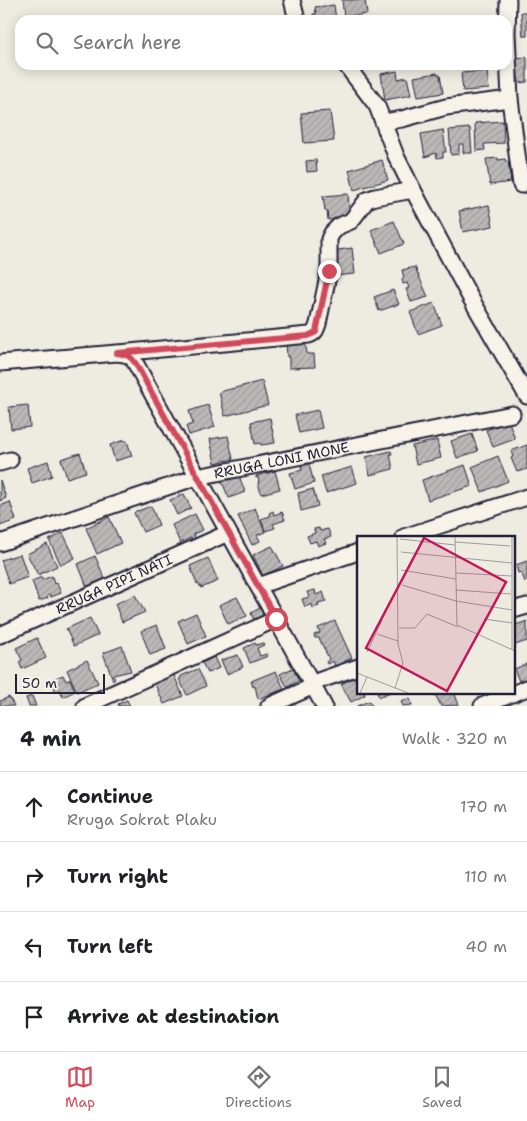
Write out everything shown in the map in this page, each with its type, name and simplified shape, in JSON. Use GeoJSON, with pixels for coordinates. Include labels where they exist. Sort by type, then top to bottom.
{"type":"FeatureCollection","features":[{"type":"Feature","properties":{"kind":"street"},"geometry":{"type":"LineString","coordinates":[[292,0],[295,15]]}},
{"type":"Feature","properties":{"kind":"street"},"geometry":{"type":"LineString","coordinates":[[508,0],[508,15]]}},
{"type":"Feature","properties":{"kind":"street"},"geometry":{"type":"LineString","coordinates":[[350,70],[377,106],[412,190],[470,297],[527,396]]}},
{"type":"Feature","properties":{"kind":"street"},"geometry":{"type":"LineString","coordinates":[[509,70],[510,99],[521,185]]}},
{"type":"Feature","properties":{"kind":"street"},"geometry":{"type":"LineString","coordinates":[[384,122],[446,107],[510,99]]}},
{"type":"Feature","properties":{"kind":"street"},"geometry":{"type":"LineString","coordinates":[[0,363],[308,336],[313,334],[316,332],[329,271],[329,239],[332,233],[339,226],[351,221],[367,200],[412,190]]}},
{"type":"Feature","properties":{"kind":"street"},"geometry":{"type":"LineString","coordinates":[[117,353],[132,357],[324,706]]}},
{"type":"Feature","properties":{"kind":"street","name":"RRUGA LONI MONE"},"geometry":{"type":"LineString","coordinates":[[0,543],[197,476],[512,414]]}},
{"type":"Feature","properties":{"kind":"street"},"geometry":{"type":"LineString","coordinates":[[407,536],[527,497]]}},
{"type":"Feature","properties":{"kind":"street","name":"RRUGA PIPI NATI"},"geometry":{"type":"LineString","coordinates":[[0,635],[228,533]]}},
{"type":"Feature","properties":{"kind":"street"},"geometry":{"type":"LineString","coordinates":[[258,586],[357,552]]}},
{"type":"Feature","properties":{"kind":"street"},"geometry":{"type":"LineString","coordinates":[[514,610],[527,606]]}},
{"type":"Feature","properties":{"kind":"street"},"geometry":{"type":"LineString","coordinates":[[85,706],[276,619]]}},
{"type":"Feature","properties":{"kind":"street"},"geometry":{"type":"LineString","coordinates":[[269,706],[318,681],[357,666]]}},
{"type":"Feature","properties":{"kind":"street"},"geometry":{"type":"LineString","coordinates":[[514,693],[527,688]]}},
{"type":"Feature","properties":{"kind":"street"},"geometry":{"type":"LineString","coordinates":[[482,706],[512,694]]}},
{"type":"Feature","properties":{"kind":"building"},"geometry":{"type":"Polygon","coordinates":[[[342,0],[365,0],[367,14],[344,15],[342,0]]]}},
{"type":"Feature","properties":{"kind":"building"},"geometry":{"type":"Polygon","coordinates":[[[334,5],[335,15],[313,15],[316,14],[315,7],[334,5]]]}},
{"type":"Feature","properties":{"kind":"building"},"geometry":{"type":"Polygon","coordinates":[[[521,12],[527,12],[527,36],[523,36],[521,12]]]}},
{"type":"Feature","properties":{"kind":"building"},"geometry":{"type":"Polygon","coordinates":[[[527,57],[527,82],[519,83],[515,58],[527,57]]]}},
{"type":"Feature","properties":{"kind":"building"},"geometry":{"type":"Polygon","coordinates":[[[397,71],[398,79],[407,77],[411,95],[385,100],[381,74],[397,71]]]}},
{"type":"Feature","properties":{"kind":"building"},"geometry":{"type":"Polygon","coordinates":[[[487,71],[489,89],[463,91],[461,73],[487,71]]]}},
{"type":"Feature","properties":{"kind":"building"},"geometry":{"type":"Polygon","coordinates":[[[437,73],[440,75],[443,93],[418,97],[414,77],[437,73]]]}},
{"type":"Feature","properties":{"kind":"building"},"geometry":{"type":"Polygon","coordinates":[[[330,111],[334,141],[304,143],[301,113],[330,111]]]}},
{"type":"Feature","properties":{"kind":"building"},"geometry":{"type":"Polygon","coordinates":[[[503,121],[504,143],[484,144],[485,150],[476,151],[475,123],[503,121]]]}},
{"type":"Feature","properties":{"kind":"building"},"geometry":{"type":"Polygon","coordinates":[[[470,128],[472,153],[463,153],[463,144],[459,144],[459,154],[451,155],[449,130],[470,128]]]}},
{"type":"Feature","properties":{"kind":"building"},"geometry":{"type":"Polygon","coordinates":[[[443,130],[446,152],[443,152],[443,157],[437,158],[436,153],[425,157],[421,134],[443,130]]]}},
{"type":"Feature","properties":{"kind":"building"},"geometry":{"type":"Polygon","coordinates":[[[498,158],[498,160],[505,159],[506,162],[508,161],[511,182],[490,185],[486,159],[498,158]]]}},
{"type":"Feature","properties":{"kind":"building"},"geometry":{"type":"Polygon","coordinates":[[[316,160],[317,171],[307,172],[306,161],[316,160]]]}},
{"type":"Feature","properties":{"kind":"building"},"geometry":{"type":"Polygon","coordinates":[[[382,160],[388,180],[354,190],[349,170],[382,160]]]}},
{"type":"Feature","properties":{"kind":"building"},"geometry":{"type":"Polygon","coordinates":[[[348,194],[350,218],[328,220],[323,196],[348,194]]]}},
{"type":"Feature","properties":{"kind":"building"},"geometry":{"type":"Polygon","coordinates":[[[489,205],[493,226],[463,232],[459,211],[489,205]]]}},
{"type":"Feature","properties":{"kind":"building"},"geometry":{"type":"Polygon","coordinates":[[[394,221],[404,244],[381,253],[371,230],[394,221]]]}},
{"type":"Feature","properties":{"kind":"building"},"geometry":{"type":"Polygon","coordinates":[[[352,248],[355,274],[334,276],[331,251],[352,248]]]}},
{"type":"Feature","properties":{"kind":"building"},"geometry":{"type":"Polygon","coordinates":[[[415,267],[428,297],[411,302],[406,289],[409,288],[407,283],[403,284],[402,270],[415,267]]]}},
{"type":"Feature","properties":{"kind":"building"},"geometry":{"type":"Polygon","coordinates":[[[393,290],[399,304],[379,311],[374,297],[393,290]]]}},
{"type":"Feature","properties":{"kind":"building"},"geometry":{"type":"Polygon","coordinates":[[[434,303],[442,325],[418,334],[410,312],[434,303]]]}},
{"type":"Feature","properties":{"kind":"building"},"geometry":{"type":"Polygon","coordinates":[[[305,341],[307,354],[314,354],[315,367],[289,368],[286,342],[305,341]]]}},
{"type":"Feature","properties":{"kind":"building"},"geometry":{"type":"Polygon","coordinates":[[[262,381],[268,405],[225,416],[219,392],[262,381]]]}},
{"type":"Feature","properties":{"kind":"building"},"geometry":{"type":"Polygon","coordinates":[[[28,405],[30,427],[11,429],[9,407],[28,405]]]}},
{"type":"Feature","properties":{"kind":"building"},"geometry":{"type":"Polygon","coordinates":[[[208,405],[215,427],[189,435],[186,426],[193,424],[189,411],[208,405]]]}},
{"type":"Feature","properties":{"kind":"building"},"geometry":{"type":"Polygon","coordinates":[[[318,410],[322,428],[299,433],[295,415],[318,410]]]}},
{"type":"Feature","properties":{"kind":"building"},"geometry":{"type":"Polygon","coordinates":[[[270,418],[275,443],[255,444],[251,422],[270,418]]]}},
{"type":"Feature","properties":{"kind":"building"},"geometry":{"type":"Polygon","coordinates":[[[509,422],[515,439],[493,447],[486,430],[509,422]]]}},
{"type":"Feature","properties":{"kind":"building"},"geometry":{"type":"Polygon","coordinates":[[[472,434],[478,451],[457,458],[451,441],[472,434]]]}},
{"type":"Feature","properties":{"kind":"building"},"geometry":{"type":"Polygon","coordinates":[[[228,436],[233,459],[215,463],[210,439],[228,436]]]}},
{"type":"Feature","properties":{"kind":"building"},"geometry":{"type":"Polygon","coordinates":[[[124,440],[127,441],[132,456],[115,461],[110,445],[124,440]]]}},
{"type":"Feature","properties":{"kind":"building"},"geometry":{"type":"Polygon","coordinates":[[[437,440],[441,458],[416,464],[412,446],[437,440]]]}},
{"type":"Feature","properties":{"kind":"building"},"geometry":{"type":"Polygon","coordinates":[[[527,445],[527,469],[517,472],[511,458],[513,457],[511,451],[527,445]]]}},
{"type":"Feature","properties":{"kind":"building"},"geometry":{"type":"Polygon","coordinates":[[[391,451],[393,469],[370,475],[366,457],[391,451]]]}},
{"type":"Feature","properties":{"kind":"building"},"geometry":{"type":"Polygon","coordinates":[[[80,453],[86,472],[67,478],[61,459],[80,453]]]}},
{"type":"Feature","properties":{"kind":"building"},"geometry":{"type":"Polygon","coordinates":[[[498,456],[508,481],[482,492],[472,467],[498,456]]]}},
{"type":"Feature","properties":{"kind":"building"},"geometry":{"type":"Polygon","coordinates":[[[48,461],[52,476],[32,483],[27,468],[48,461]]]}},
{"type":"Feature","properties":{"kind":"building"},"geometry":{"type":"Polygon","coordinates":[[[309,464],[314,483],[295,489],[290,473],[302,470],[301,466],[309,464]]]}},
{"type":"Feature","properties":{"kind":"building"},"geometry":{"type":"Polygon","coordinates":[[[465,465],[472,486],[428,500],[422,480],[465,465]]]}},
{"type":"Feature","properties":{"kind":"building"},"geometry":{"type":"Polygon","coordinates":[[[352,467],[357,483],[326,493],[321,476],[352,467]]]}},
{"type":"Feature","properties":{"kind":"building"},"geometry":{"type":"Polygon","coordinates":[[[275,471],[280,489],[261,494],[258,477],[256,478],[256,476],[275,471]]]}},
{"type":"Feature","properties":{"kind":"building"},"geometry":{"type":"Polygon","coordinates":[[[238,473],[245,492],[229,498],[221,480],[238,473]]]}},
{"type":"Feature","properties":{"kind":"building"},"geometry":{"type":"Polygon","coordinates":[[[0,480],[6,498],[0,501],[0,480]]]}},
{"type":"Feature","properties":{"kind":"building"},"geometry":{"type":"Polygon","coordinates":[[[313,489],[318,506],[301,511],[298,493],[313,489]]]}},
{"type":"Feature","properties":{"kind":"building"},"geometry":{"type":"Polygon","coordinates":[[[184,494],[191,508],[177,515],[170,500],[184,494]]]}},
{"type":"Feature","properties":{"kind":"building"},"geometry":{"type":"Polygon","coordinates":[[[10,502],[16,520],[0,526],[0,506],[10,502]]]}},
{"type":"Feature","properties":{"kind":"building"},"geometry":{"type":"Polygon","coordinates":[[[151,506],[159,525],[143,532],[134,513],[137,510],[151,506]]]}},
{"type":"Feature","properties":{"kind":"building"},"geometry":{"type":"Polygon","coordinates":[[[255,508],[265,532],[257,535],[260,541],[252,545],[238,516],[255,508]]]}},
{"type":"Feature","properties":{"kind":"building"},"geometry":{"type":"Polygon","coordinates":[[[273,511],[274,515],[282,512],[285,520],[273,524],[275,528],[265,531],[261,519],[270,516],[269,513],[273,511]]]}},
{"type":"Feature","properties":{"kind":"building"},"geometry":{"type":"Polygon","coordinates":[[[195,514],[203,530],[193,534],[196,539],[192,540],[191,538],[180,543],[172,525],[195,514]]]}},
{"type":"Feature","properties":{"kind":"building"},"geometry":{"type":"Polygon","coordinates":[[[109,517],[121,543],[97,554],[86,528],[109,517]]]}},
{"type":"Feature","properties":{"kind":"building"},"geometry":{"type":"Polygon","coordinates":[[[319,528],[320,531],[328,529],[331,537],[324,539],[326,543],[318,546],[316,541],[310,543],[307,536],[315,533],[314,529],[319,528]]]}},
{"type":"Feature","properties":{"kind":"building"},"geometry":{"type":"Polygon","coordinates":[[[63,533],[75,558],[61,565],[49,540],[63,533]]]}},
{"type":"Feature","properties":{"kind":"building"},"geometry":{"type":"Polygon","coordinates":[[[47,544],[57,566],[38,575],[27,554],[47,544]]]}},
{"type":"Feature","properties":{"kind":"building"},"geometry":{"type":"Polygon","coordinates":[[[272,546],[283,566],[263,576],[253,555],[272,546]]]}},
{"type":"Feature","properties":{"kind":"building"},"geometry":{"type":"Polygon","coordinates":[[[20,554],[28,577],[9,584],[1,560],[20,554]]]}},
{"type":"Feature","properties":{"kind":"building"},"geometry":{"type":"Polygon","coordinates":[[[95,556],[105,579],[87,587],[78,564],[95,556]]]}},
{"type":"Feature","properties":{"kind":"building"},"geometry":{"type":"Polygon","coordinates":[[[208,558],[218,581],[201,588],[197,584],[190,566],[208,558]]]}},
{"type":"Feature","properties":{"kind":"building"},"geometry":{"type":"Polygon","coordinates":[[[527,561],[527,581],[525,582],[521,572],[518,573],[516,565],[527,561]]]}},
{"type":"Feature","properties":{"kind":"building"},"geometry":{"type":"Polygon","coordinates":[[[52,576],[54,584],[57,583],[61,593],[51,597],[50,595],[47,596],[48,598],[39,601],[32,581],[52,576]]]}},
{"type":"Feature","properties":{"kind":"building"},"geometry":{"type":"Polygon","coordinates":[[[315,590],[316,595],[323,592],[326,601],[318,603],[319,606],[313,608],[312,604],[305,607],[302,599],[309,597],[307,592],[315,590]]]}},
{"type":"Feature","properties":{"kind":"building"},"geometry":{"type":"Polygon","coordinates":[[[135,595],[145,612],[122,622],[115,604],[135,595]]]}},
{"type":"Feature","properties":{"kind":"building"},"geometry":{"type":"Polygon","coordinates":[[[237,597],[247,616],[228,624],[219,605],[237,597]]]}},
{"type":"Feature","properties":{"kind":"building"},"geometry":{"type":"Polygon","coordinates":[[[260,608],[263,615],[254,620],[251,613],[260,608]]]}},
{"type":"Feature","properties":{"kind":"building"},"geometry":{"type":"Polygon","coordinates":[[[196,613],[206,636],[188,644],[178,621],[196,613]]]}},
{"type":"Feature","properties":{"kind":"building"},"geometry":{"type":"Polygon","coordinates":[[[90,618],[98,635],[74,646],[66,629],[90,618]]]}},
{"type":"Feature","properties":{"kind":"building"},"geometry":{"type":"Polygon","coordinates":[[[335,621],[352,658],[335,666],[333,661],[327,664],[326,662],[329,659],[319,638],[315,638],[314,635],[320,633],[318,628],[335,621]]]}},
{"type":"Feature","properties":{"kind":"building"},"geometry":{"type":"Polygon","coordinates":[[[527,621],[527,641],[515,645],[514,626],[527,621]]]}},
{"type":"Feature","properties":{"kind":"building"},"geometry":{"type":"Polygon","coordinates":[[[157,625],[166,649],[150,655],[141,631],[157,625]]]}},
{"type":"Feature","properties":{"kind":"building"},"geometry":{"type":"Polygon","coordinates":[[[37,638],[46,658],[22,669],[19,662],[22,660],[16,648],[37,638]]]}},
{"type":"Feature","properties":{"kind":"building"},"geometry":{"type":"Polygon","coordinates":[[[255,643],[256,645],[263,643],[264,645],[257,648],[260,656],[267,654],[268,656],[250,663],[244,648],[255,643]]]}},
{"type":"Feature","properties":{"kind":"building"},"geometry":{"type":"Polygon","coordinates":[[[122,646],[131,671],[113,675],[115,679],[113,680],[103,653],[122,646]]]}},
{"type":"Feature","properties":{"kind":"building"},"geometry":{"type":"Polygon","coordinates":[[[238,655],[243,667],[227,674],[221,660],[238,655]]]}},
{"type":"Feature","properties":{"kind":"building"},"geometry":{"type":"Polygon","coordinates":[[[214,657],[219,668],[208,673],[202,663],[214,657]]]}},
{"type":"Feature","properties":{"kind":"building"},"geometry":{"type":"Polygon","coordinates":[[[87,660],[98,683],[77,692],[67,670],[87,660]]]}},
{"type":"Feature","properties":{"kind":"building"},"geometry":{"type":"Polygon","coordinates":[[[527,664],[527,678],[519,681],[514,669],[527,664]]]}},
{"type":"Feature","properties":{"kind":"building"},"geometry":{"type":"Polygon","coordinates":[[[293,668],[299,681],[287,687],[280,674],[293,668]]]}},
{"type":"Feature","properties":{"kind":"building"},"geometry":{"type":"Polygon","coordinates":[[[198,669],[206,686],[187,695],[179,679],[181,676],[198,669]]]}},
{"type":"Feature","properties":{"kind":"building"},"geometry":{"type":"Polygon","coordinates":[[[276,671],[284,689],[258,699],[255,686],[253,687],[251,681],[276,671]]]}},
{"type":"Feature","properties":{"kind":"building"},"geometry":{"type":"Polygon","coordinates":[[[173,673],[183,696],[164,704],[154,682],[173,673]]]}},
{"type":"Feature","properties":{"kind":"building"},"geometry":{"type":"Polygon","coordinates":[[[63,675],[66,681],[70,679],[75,691],[63,697],[60,690],[56,692],[51,680],[63,675]]]}},
{"type":"Feature","properties":{"kind":"building"},"geometry":{"type":"Polygon","coordinates":[[[356,676],[357,694],[365,695],[351,702],[341,684],[356,676]]]}},
{"type":"Feature","properties":{"kind":"building"},"geometry":{"type":"Polygon","coordinates":[[[435,694],[455,694],[459,705],[441,706],[435,694]]]}},
{"type":"Feature","properties":{"kind":"building"},"geometry":{"type":"Polygon","coordinates":[[[32,696],[36,706],[29,706],[26,698],[32,696]]]}},
{"type":"Feature","properties":{"kind":"building"},"geometry":{"type":"Polygon","coordinates":[[[9,697],[14,706],[0,706],[0,701],[9,697]]]}},
{"type":"Feature","properties":{"kind":"building"},"geometry":{"type":"Polygon","coordinates":[[[410,698],[412,705],[403,706],[401,701],[410,698]]]}},
{"type":"Feature","properties":{"kind":"building"},"geometry":{"type":"Polygon","coordinates":[[[127,700],[130,706],[119,706],[118,704],[127,700]]]}},
{"type":"Feature","properties":{"kind":"building"},"geometry":{"type":"Polygon","coordinates":[[[369,701],[372,706],[357,706],[369,701]]]}},
{"type":"Feature","properties":{"kind":"route"},"geometry":{"type":"LineString","coordinates":[[276,619],[132,357],[117,353],[308,336],[316,332],[329,271]]}}]}
